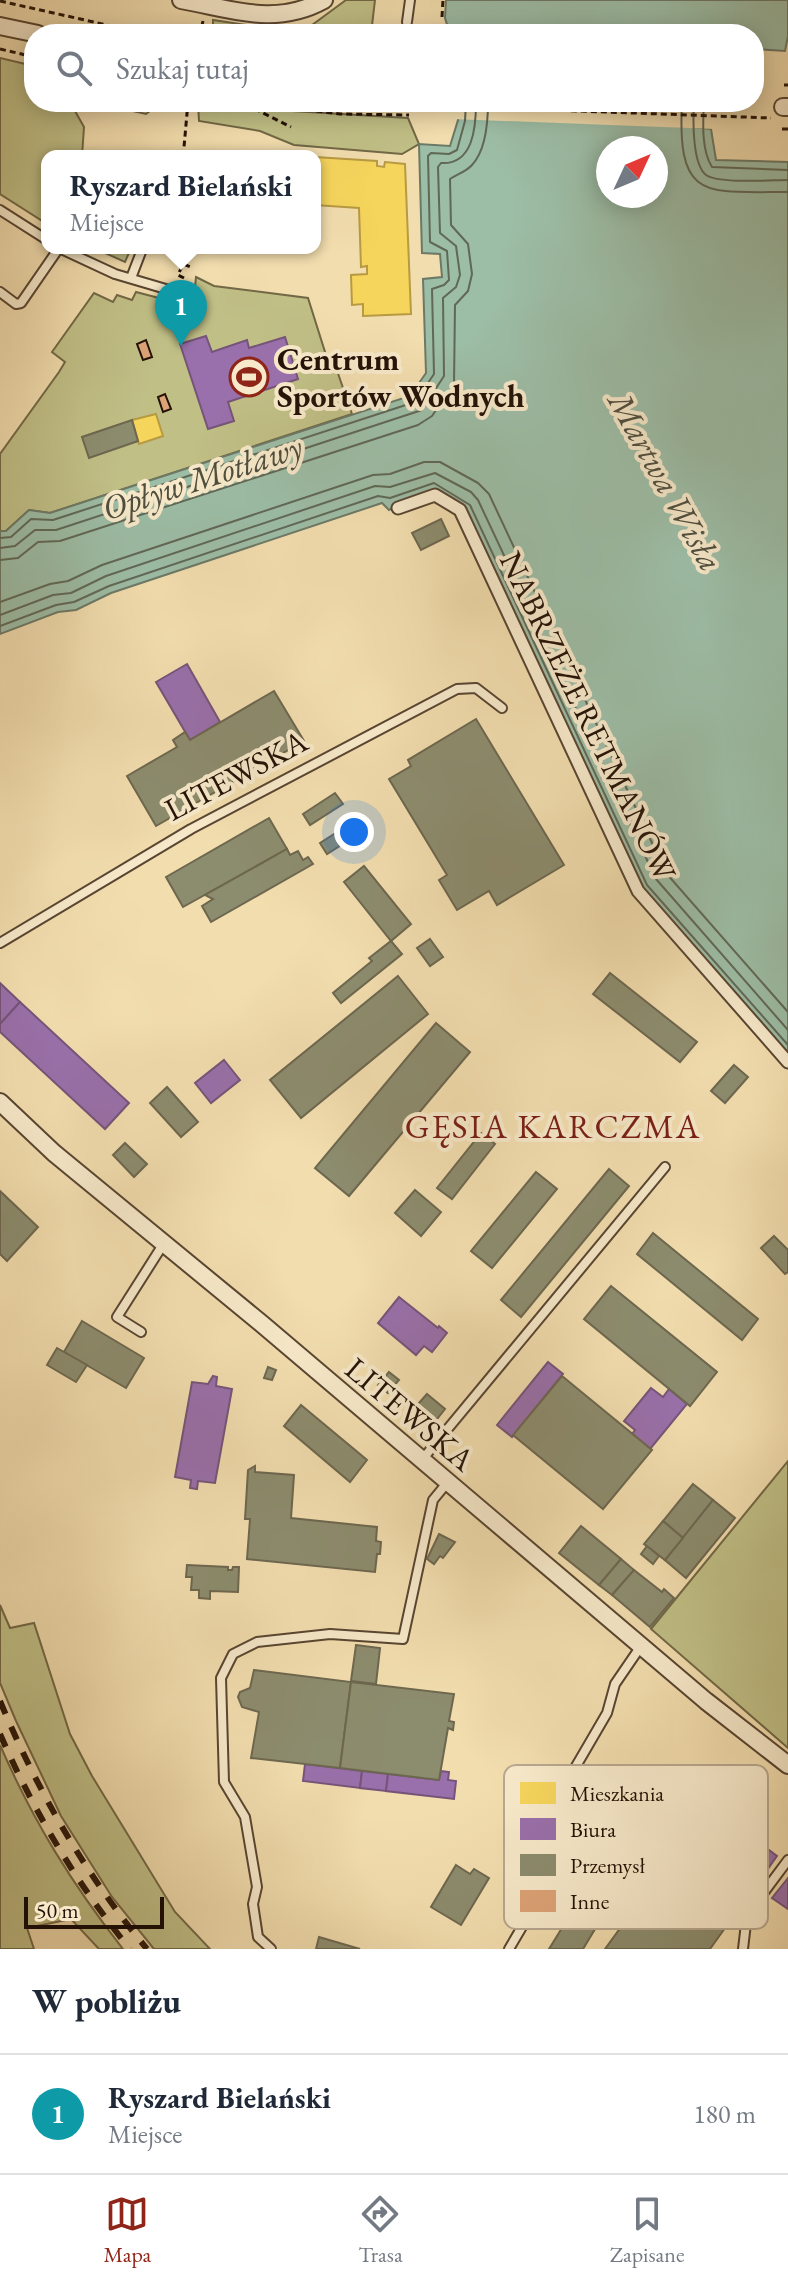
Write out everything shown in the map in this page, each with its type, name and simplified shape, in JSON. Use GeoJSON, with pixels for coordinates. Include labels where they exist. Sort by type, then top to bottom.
{"type":"FeatureCollection","features":[{"type":"Feature","properties":{"kind":"street"},"geometry":{"type":"LineString","coordinates":[[181,0],[244,13],[278,15],[305,11],[324,0]]}},
{"type":"Feature","properties":{"kind":"street"},"geometry":{"type":"LineString","coordinates":[[0,26],[24,31]]}},
{"type":"Feature","properties":{"kind":"street","name":"NABRZEŻE RETMANÓW"},"geometry":{"type":"LineString","coordinates":[[398,508],[435,495],[460,510],[638,891],[788,1062]]}},
{"type":"Feature","properties":{"kind":"street","name":"LITEWSKA"},"geometry":{"type":"LineString","coordinates":[[0,1102],[54,1153],[788,1765]]}},
{"type":"Feature","properties":{"kind":"lane"},"geometry":{"type":"LineString","coordinates":[[407,22],[410,0]]}},
{"type":"Feature","properties":{"kind":"lane"},"geometry":{"type":"LineString","coordinates":[[0,210],[41,236]]}},
{"type":"Feature","properties":{"kind":"lane"},"geometry":{"type":"LineString","coordinates":[[0,292],[16,304],[21,303],[55,254]]}},
{"type":"Feature","properties":{"kind":"lane"},"geometry":{"type":"LineString","coordinates":[[71,254],[176,292]]}},
{"type":"Feature","properties":{"kind":"lane"},"geometry":{"type":"LineString","coordinates":[[131,278],[140,254]]}},
{"type":"Feature","properties":{"kind":"lane","name":"LITEWSKA"},"geometry":{"type":"LineString","coordinates":[[0,943],[191,829],[457,689],[476,688],[502,708]]}},
{"type":"Feature","properties":{"kind":"lane"},"geometry":{"type":"LineString","coordinates":[[421,1461],[665,1167]]}},
{"type":"Feature","properties":{"kind":"lane"},"geometry":{"type":"LineString","coordinates":[[141,1332],[117,1317],[164,1243]]}},
{"type":"Feature","properties":{"kind":"lane"},"geometry":{"type":"LineString","coordinates":[[271,1949],[258,1937],[253,1904],[257,1887],[245,1817],[224,1782],[221,1678],[233,1654],[257,1642],[330,1634],[403,1639],[433,1500],[447,1483]]}},
{"type":"Feature","properties":{"kind":"lane"},"geometry":{"type":"LineString","coordinates":[[577,1765],[607,1713],[615,1684],[641,1645]]}},
{"type":"Feature","properties":{"kind":"lane"},"geometry":{"type":"LineString","coordinates":[[768,1887],[788,1860]]}},
{"type":"Feature","properties":{"kind":"lane"},"geometry":{"type":"LineString","coordinates":[[509,1949],[521,1929]]}},
{"type":"Feature","properties":{"kind":"lane"},"geometry":{"type":"LineString","coordinates":[[743,1949],[745,1929]]}},
{"type":"Feature","properties":{"kind":"path"},"geometry":{"type":"LineString","coordinates":[[442,17],[443,0]]}},
{"type":"Feature","properties":{"kind":"path"},"geometry":{"type":"LineString","coordinates":[[0,1],[102,24]]}},
{"type":"Feature","properties":{"kind":"path"},"geometry":{"type":"LineString","coordinates":[[0,49],[24,55]]}},
{"type":"Feature","properties":{"kind":"path"},"geometry":{"type":"LineString","coordinates":[[764,111],[784,111]]}},
{"type":"Feature","properties":{"kind":"path"},"geometry":{"type":"LineString","coordinates":[[183,150],[187,112]]}},
{"type":"Feature","properties":{"kind":"path"},"geometry":{"type":"LineString","coordinates":[[261,112],[291,127]]}},
{"type":"Feature","properties":{"kind":"path"},"geometry":{"type":"LineString","coordinates":[[322,112],[409,115]]}},
{"type":"Feature","properties":{"kind":"path"},"geometry":{"type":"LineString","coordinates":[[782,129],[788,129]]}},
{"type":"Feature","properties":{"kind":"path"},"geometry":{"type":"LineString","coordinates":[[184,278],[178,275],[183,264],[191,267]]}},
{"type":"Feature","properties":{"kind":"shaded area"},"geometry":{"type":"Polygon","coordinates":[[[346,0],[375,0],[372,24],[313,24],[346,0]]]}},
{"type":"Feature","properties":{"kind":"shaded area"},"geometry":{"type":"Polygon","coordinates":[[[213,20],[240,24],[213,24],[213,20]]]}},
{"type":"Feature","properties":{"kind":"shaded area"},"geometry":{"type":"Polygon","coordinates":[[[0,58],[24,64],[24,112],[76,112],[84,127],[82,150],[41,150],[41,220],[0,194],[0,58]]]}},
{"type":"Feature","properties":{"kind":"shaded area"},"geometry":{"type":"Polygon","coordinates":[[[198,112],[308,112],[408,118],[419,144],[402,154],[294,145],[260,131],[199,121],[198,112]]]}},
{"type":"Feature","properties":{"kind":"shaded area"},"geometry":{"type":"Polygon","coordinates":[[[107,254],[128,254],[125,262],[107,254]]]}},
{"type":"Feature","properties":{"kind":"shaded area"},"geometry":{"type":"Polygon","coordinates":[[[196,277],[214,286],[308,298],[326,355],[333,359],[352,414],[50,513],[29,510],[6,531],[0,531],[0,454],[65,362],[52,352],[94,293],[113,302],[117,295],[132,300],[136,292],[193,307],[196,277]]]}},
{"type":"Feature","properties":{"kind":"shaded area"},"geometry":{"type":"Polygon","coordinates":[[[788,1461],[788,1748],[651,1629],[788,1461]]]}},
{"type":"Feature","properties":{"kind":"shaded area"},"geometry":{"type":"Polygon","coordinates":[[[0,1605],[10,1628],[34,1623],[70,1734],[92,1776],[175,1912],[210,1949],[154,1949],[112,1897],[61,1816],[0,1683],[0,1605]]]}},
{"type":"Feature","properties":{"kind":"shaded area"},"geometry":{"type":"Polygon","coordinates":[[[0,1745],[55,1851],[123,1949],[99,1949],[71,1919],[27,1928],[34,1949],[0,1949],[0,1745]]]}},
{"type":"Feature","properties":{"kind":"water"},"geometry":{"type":"Polygon","coordinates":[[[446,0],[788,0],[788,36],[785,51],[764,50],[764,24],[447,24],[446,0]]]}},
{"type":"Feature","properties":{"kind":"water"},"geometry":{"type":"Polygon","coordinates":[[[458,112],[552,112],[711,129],[716,160],[788,162],[788,1057],[640,890],[462,508],[434,491],[393,505],[389,510],[382,503],[111,593],[76,610],[58,612],[0,634],[0,531],[6,531],[29,510],[50,513],[410,396],[426,373],[423,279],[442,277],[440,254],[422,253],[419,144],[450,146],[458,112]]]}},
{"type":"Feature","properties":{"kind":"pier"},"geometry":{"type":"Polygon","coordinates":[[[453,112],[716,112],[715,129],[453,119],[453,112]]]}},
{"type":"Feature","properties":{"kind":"building: Mieszkania"},"geometry":{"type":"Polygon","coordinates":[[[321,157],[377,161],[377,166],[384,167],[385,162],[405,164],[411,314],[363,316],[363,304],[352,305],[351,275],[367,274],[367,266],[361,267],[359,208],[321,205],[321,157]]]}},
{"type":"Feature","properties":{"kind":"building: Mieszkania"},"geometry":{"type":"Polygon","coordinates":[[[156,414],[163,436],[139,444],[132,420],[156,414]]]}},
{"type":"Feature","properties":{"kind":"building: Biura"},"geometry":{"type":"Polygon","coordinates":[[[206,336],[212,352],[247,340],[249,348],[285,337],[298,379],[228,402],[234,421],[208,429],[180,344],[206,336]]]}},
{"type":"Feature","properties":{"kind":"building: Biura"},"geometry":{"type":"Polygon","coordinates":[[[187,664],[220,722],[190,740],[156,682],[187,664]]]}},
{"type":"Feature","properties":{"kind":"building: Biura"},"geometry":{"type":"Polygon","coordinates":[[[0,983],[20,1002],[0,1024],[0,983]]]}},
{"type":"Feature","properties":{"kind":"building: Biura"},"geometry":{"type":"Polygon","coordinates":[[[20,1002],[129,1103],[105,1129],[0,1032],[0,1024],[20,1002]]]}},
{"type":"Feature","properties":{"kind":"building: Biura"},"geometry":{"type":"Polygon","coordinates":[[[224,1060],[240,1080],[211,1103],[195,1083],[224,1060]]]}},
{"type":"Feature","properties":{"kind":"building: Biura"},"geometry":{"type":"Polygon","coordinates":[[[399,1297],[447,1333],[432,1352],[424,1346],[416,1355],[378,1323],[399,1297]]]}},
{"type":"Feature","properties":{"kind":"building: Biura"},"geometry":{"type":"Polygon","coordinates":[[[548,1362],[563,1374],[512,1437],[497,1425],[548,1362]]]}},
{"type":"Feature","properties":{"kind":"building: Biura"},"geometry":{"type":"Polygon","coordinates":[[[213,1376],[217,1377],[216,1386],[232,1389],[215,1483],[198,1481],[197,1489],[190,1488],[191,1480],[175,1477],[192,1382],[208,1384],[213,1376]]]}},
{"type":"Feature","properties":{"kind":"building: Biura"},"geometry":{"type":"Polygon","coordinates":[[[651,1388],[663,1397],[669,1389],[687,1404],[650,1449],[632,1434],[635,1430],[624,1421],[651,1388]]]}},
{"type":"Feature","properties":{"kind":"building: Biura"},"geometry":{"type":"Polygon","coordinates":[[[305,1764],[362,1771],[360,1788],[303,1781],[305,1764]]]}},
{"type":"Feature","properties":{"kind":"building: Biura"},"geometry":{"type":"Polygon","coordinates":[[[362,1771],[388,1774],[386,1791],[360,1788],[362,1771]]]}},
{"type":"Feature","properties":{"kind":"building: Biura"},"geometry":{"type":"Polygon","coordinates":[[[441,1771],[449,1772],[448,1780],[456,1781],[454,1799],[386,1791],[388,1774],[439,1780],[441,1771]]]}},
{"type":"Feature","properties":{"kind":"building: Biura"},"geometry":{"type":"Polygon","coordinates":[[[768,1849],[777,1856],[768,1869],[768,1849]]]}},
{"type":"Feature","properties":{"kind":"building: Biura"},"geometry":{"type":"Polygon","coordinates":[[[788,1878],[788,1909],[772,1898],[788,1878]]]}},
{"type":"Feature","properties":{"kind":"building: Przemysł"},"geometry":{"type":"Polygon","coordinates":[[[132,420],[138,441],[89,458],[82,437],[132,420]]]}},
{"type":"Feature","properties":{"kind":"building: Przemysł"},"geometry":{"type":"Polygon","coordinates":[[[441,519],[449,536],[421,550],[412,533],[441,519]]]}},
{"type":"Feature","properties":{"kind":"building: Przemysł"},"geometry":{"type":"Polygon","coordinates":[[[274,691],[304,741],[156,826],[127,776],[177,747],[173,740],[185,732],[190,740],[274,691]]]}},
{"type":"Feature","properties":{"kind":"building: Przemysł"},"geometry":{"type":"Polygon","coordinates":[[[476,719],[564,865],[497,905],[489,891],[457,910],[439,880],[447,875],[389,779],[411,766],[408,760],[476,719]]]}},
{"type":"Feature","properties":{"kind":"building: Przemysł"},"geometry":{"type":"Polygon","coordinates":[[[335,793],[343,804],[310,825],[303,814],[335,793]]]}},
{"type":"Feature","properties":{"kind":"building: Przemysł"},"geometry":{"type":"Polygon","coordinates":[[[269,818],[287,849],[183,907],[166,877],[269,818]]]}},
{"type":"Feature","properties":{"kind":"building: Przemysł"},"geometry":{"type":"Polygon","coordinates":[[[353,822],[360,833],[327,854],[320,843],[353,822]]]}},
{"type":"Feature","properties":{"kind":"building: Przemysł"},"geometry":{"type":"Polygon","coordinates":[[[287,849],[290,855],[298,851],[303,860],[308,857],[313,864],[211,922],[202,906],[213,899],[205,895],[287,849]]]}},
{"type":"Feature","properties":{"kind":"building: Przemysł"},"geometry":{"type":"Polygon","coordinates":[[[364,866],[411,924],[391,941],[344,882],[364,866]]]}},
{"type":"Feature","properties":{"kind":"building: Przemysł"},"geometry":{"type":"Polygon","coordinates":[[[430,939],[443,957],[430,966],[417,948],[430,939]]]}},
{"type":"Feature","properties":{"kind":"building: Przemysł"},"geometry":{"type":"Polygon","coordinates":[[[391,941],[402,954],[341,1003],[333,993],[391,941]]]}},
{"type":"Feature","properties":{"kind":"building: Przemysł"},"geometry":{"type":"Polygon","coordinates":[[[610,973],[697,1042],[680,1062],[593,994],[610,973]]]}},
{"type":"Feature","properties":{"kind":"building: Przemysł"},"geometry":{"type":"Polygon","coordinates":[[[398,976],[428,1014],[301,1118],[270,1080],[398,976]]]}},
{"type":"Feature","properties":{"kind":"building: Przemysł"},"geometry":{"type":"Polygon","coordinates":[[[436,1023],[470,1052],[349,1196],[315,1168],[436,1023]]]}},
{"type":"Feature","properties":{"kind":"building: Przemysł"},"geometry":{"type":"Polygon","coordinates":[[[734,1065],[748,1077],[725,1103],[711,1091],[734,1065]]]}},
{"type":"Feature","properties":{"kind":"building: Przemysł"},"geometry":{"type":"Polygon","coordinates":[[[167,1087],[198,1122],[181,1137],[150,1103],[167,1087]]]}},
{"type":"Feature","properties":{"kind":"building: Przemysł"},"geometry":{"type":"Polygon","coordinates":[[[481,1133],[495,1144],[452,1199],[437,1188],[481,1133]]]}},
{"type":"Feature","properties":{"kind":"building: Przemysł"},"geometry":{"type":"Polygon","coordinates":[[[125,1143],[147,1164],[134,1177],[113,1155],[125,1143]]]}},
{"type":"Feature","properties":{"kind":"building: Przemysł"},"geometry":{"type":"Polygon","coordinates":[[[609,1169],[629,1186],[521,1317],[501,1300],[609,1169]]]}},
{"type":"Feature","properties":{"kind":"building: Przemysł"},"geometry":{"type":"Polygon","coordinates":[[[536,1172],[557,1189],[492,1268],[471,1251],[536,1172]]]}},
{"type":"Feature","properties":{"kind":"building: Przemysł"},"geometry":{"type":"Polygon","coordinates":[[[415,1190],[441,1212],[421,1236],[395,1213],[415,1190]]]}},
{"type":"Feature","properties":{"kind":"building: Przemysł"},"geometry":{"type":"Polygon","coordinates":[[[0,1191],[38,1227],[7,1261],[0,1254],[0,1191]]]}},
{"type":"Feature","properties":{"kind":"building: Przemysł"},"geometry":{"type":"Polygon","coordinates":[[[653,1233],[758,1319],[742,1340],[637,1254],[653,1233]]]}},
{"type":"Feature","properties":{"kind":"building: Przemysł"},"geometry":{"type":"Polygon","coordinates":[[[774,1236],[788,1250],[788,1272],[785,1274],[761,1248],[774,1236]]]}},
{"type":"Feature","properties":{"kind":"building: Przemysł"},"geometry":{"type":"Polygon","coordinates":[[[611,1286],[717,1372],[690,1406],[584,1319],[611,1286]]]}},
{"type":"Feature","properties":{"kind":"building: Przemysł"},"geometry":{"type":"Polygon","coordinates":[[[82,1321],[144,1358],[126,1388],[64,1352],[82,1321]]]}},
{"type":"Feature","properties":{"kind":"building: Przemysł"},"geometry":{"type":"Polygon","coordinates":[[[57,1348],[87,1365],[76,1382],[47,1365],[57,1348]]]}},
{"type":"Feature","properties":{"kind":"building: Przemysł"},"geometry":{"type":"Polygon","coordinates":[[[268,1367],[276,1370],[272,1380],[264,1378],[268,1367]]]}},
{"type":"Feature","properties":{"kind":"building: Przemysł"},"geometry":{"type":"Polygon","coordinates":[[[389,1372],[399,1380],[388,1393],[378,1385],[389,1372]]]}},
{"type":"Feature","properties":{"kind":"building: Przemysł"},"geometry":{"type":"Polygon","coordinates":[[[562,1376],[652,1450],[603,1509],[513,1435],[562,1376]]]}},
{"type":"Feature","properties":{"kind":"building: Przemysł"},"geometry":{"type":"Polygon","coordinates":[[[427,1394],[445,1409],[430,1428],[411,1412],[427,1394]]]}},
{"type":"Feature","properties":{"kind":"building: Przemysł"},"geometry":{"type":"Polygon","coordinates":[[[301,1405],[367,1460],[350,1482],[284,1426],[301,1405]]]}},
{"type":"Feature","properties":{"kind":"building: Przemysł"},"geometry":{"type":"Polygon","coordinates":[[[255,1466],[255,1472],[294,1475],[291,1518],[377,1527],[376,1541],[381,1542],[375,1572],[247,1559],[250,1519],[245,1519],[248,1470],[255,1466]]]}},
{"type":"Feature","properties":{"kind":"building: Przemysł"},"geometry":{"type":"Polygon","coordinates":[[[693,1484],[713,1500],[683,1538],[663,1521],[693,1484]]]}},
{"type":"Feature","properties":{"kind":"building: Przemysł"},"geometry":{"type":"Polygon","coordinates":[[[713,1500],[735,1518],[686,1578],[665,1560],[713,1500]]]}},
{"type":"Feature","properties":{"kind":"building: Przemysł"},"geometry":{"type":"Polygon","coordinates":[[[663,1521],[683,1538],[665,1560],[644,1544],[663,1521]]]}},
{"type":"Feature","properties":{"kind":"building: Przemysł"},"geometry":{"type":"Polygon","coordinates":[[[581,1526],[621,1559],[599,1585],[559,1553],[581,1526]]]}},
{"type":"Feature","properties":{"kind":"building: Przemysł"},"geometry":{"type":"Polygon","coordinates":[[[439,1534],[455,1542],[434,1564],[427,1559],[439,1534]]]}},
{"type":"Feature","properties":{"kind":"building: Przemysł"},"geometry":{"type":"Polygon","coordinates":[[[647,1546],[659,1556],[653,1564],[641,1554],[647,1546]]]}},
{"type":"Feature","properties":{"kind":"building: Przemysł"},"geometry":{"type":"Polygon","coordinates":[[[621,1559],[634,1570],[612,1595],[599,1585],[621,1559]]]}},
{"type":"Feature","properties":{"kind":"building: Przemysł"},"geometry":{"type":"Polygon","coordinates":[[[187,1565],[228,1567],[228,1570],[239,1567],[238,1592],[210,1591],[210,1599],[199,1598],[199,1590],[191,1590],[192,1577],[186,1577],[187,1565]]]}},
{"type":"Feature","properties":{"kind":"building: Przemysł"},"geometry":{"type":"Polygon","coordinates":[[[634,1570],[674,1598],[650,1627],[612,1595],[634,1570]]]}},
{"type":"Feature","properties":{"kind":"building: Przemysł"},"geometry":{"type":"Polygon","coordinates":[[[356,1645],[380,1648],[376,1684],[351,1681],[356,1645]]]}},
{"type":"Feature","properties":{"kind":"building: Przemysł"},"geometry":{"type":"Polygon","coordinates":[[[254,1670],[351,1682],[340,1768],[251,1758],[259,1712],[242,1707],[238,1697],[240,1692],[250,1688],[254,1670]]]}},
{"type":"Feature","properties":{"kind":"building: Przemysł"},"geometry":{"type":"Polygon","coordinates":[[[351,1682],[454,1694],[449,1721],[454,1722],[453,1730],[448,1728],[439,1780],[340,1768],[351,1682]]]}},
{"type":"Feature","properties":{"kind":"building: Przemysł"},"geometry":{"type":"Polygon","coordinates":[[[456,1865],[470,1874],[474,1869],[489,1878],[461,1925],[431,1907],[456,1865]]]}},
{"type":"Feature","properties":{"kind":"building: Przemysł"},"geometry":{"type":"Polygon","coordinates":[[[561,1929],[595,1929],[583,1949],[549,1949],[561,1929]]]}},
{"type":"Feature","properties":{"kind":"building: Przemysł"},"geometry":{"type":"Polygon","coordinates":[[[620,1929],[724,1929],[710,1949],[605,1949],[620,1929]]]}},
{"type":"Feature","properties":{"kind":"building: Przemysł"},"geometry":{"type":"Polygon","coordinates":[[[319,1937],[360,1949],[316,1949],[319,1937]]]}},
{"type":"Feature","properties":{"kind":"building: Inne"},"geometry":{"type":"Polygon","coordinates":[[[146,340],[152,357],[143,360],[137,344],[146,340]]]}},
{"type":"Feature","properties":{"kind":"building: Inne"},"geometry":{"type":"Polygon","coordinates":[[[165,394],[171,409],[163,412],[158,397],[165,394]]]}},
{"type":"Feature","properties":{"kind":"railway"},"geometry":{"type":"LineString","coordinates":[[0,1701],[30,1768],[64,1831],[124,1921],[147,1949]]}},
{"type":"Feature","properties":{"kind":"railway"},"geometry":{"type":"LineString","coordinates":[[0,1734],[58,1846],[92,1899],[130,1949]]}},
{"type":"Feature","properties":{"kind":"place","name":"Ryszard Bielański"},"geometry":{"type":"Point","coordinates":[181,346]}},
{"type":"Feature","properties":{"kind":"place","name":"Centrum Sportów Wodnych"},"geometry":{"type":"Point","coordinates":[249,377]}},
{"type":"Feature","properties":{"kind":"district","name":"GĘSIA KARCZMA"},"geometry":{"type":"Point","coordinates":[553,1126]}},
{"type":"Feature","properties":{"kind":"water label","name":"Opływ Motławy"},"geometry":{"type":"Point","coordinates":[202,477]}},
{"type":"Feature","properties":{"kind":"water label","name":"Martwa Wisła"},"geometry":{"type":"Point","coordinates":[666,481]}}]}
